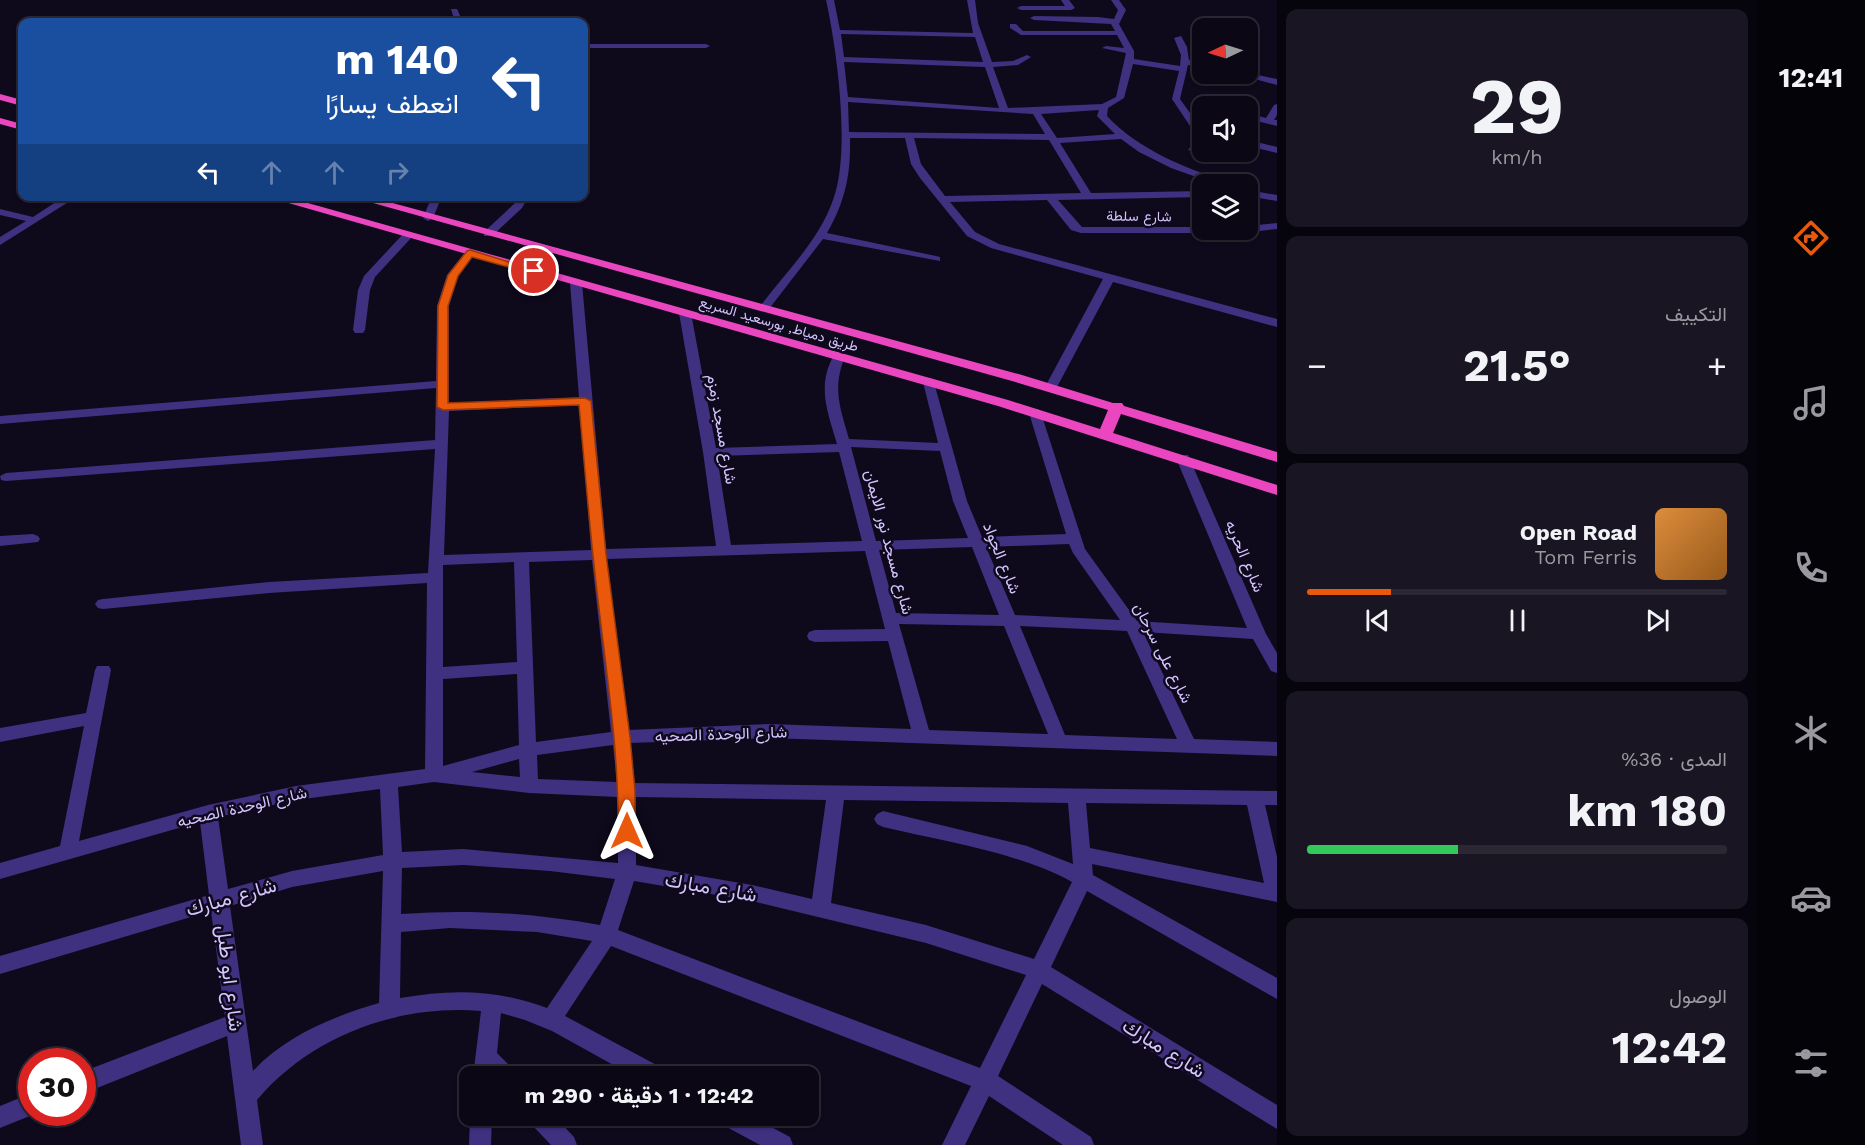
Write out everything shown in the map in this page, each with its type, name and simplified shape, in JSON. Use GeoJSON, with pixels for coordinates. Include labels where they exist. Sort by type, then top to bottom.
{"type":"FeatureCollection","features":[{"type":"Feature","properties":{"kind":"highway"},"geometry":{"type":"LineString","coordinates":[[0,97],[18,102]]}},
{"type":"Feature","properties":{"kind":"highway"},"geometry":{"type":"LineString","coordinates":[[0,121],[18,126]]}},
{"type":"Feature","properties":{"kind":"highway","name":"طريق دمياط, بورسعيد السريع"},"geometry":{"type":"LineString","coordinates":[[286,201],[1003,403],[1183,458],[1277,490]]}},
{"type":"Feature","properties":{"kind":"highway","name":"طريق دمياط, بورسعيد السريع"},"geometry":{"type":"LineString","coordinates":[[370,201],[765,307],[1051,387],[1277,457]]}},
{"type":"Feature","properties":{"kind":"highway"},"geometry":{"type":"LineString","coordinates":[[1003,403],[1017,378]]}},
{"type":"Feature","properties":{"kind":"highway"},"geometry":{"type":"LineString","coordinates":[[1105,434],[1117,406]]}},
{"type":"Feature","properties":{"kind":"street"},"geometry":{"type":"LineString","coordinates":[[765,307],[819,236],[838,203],[843,184],[844,99],[837,32],[830,0]]}},
{"type":"Feature","properties":{"kind":"street"},"geometry":{"type":"LineString","coordinates":[[971,0],[974,23],[1005,110]]}},
{"type":"Feature","properties":{"kind":"street"},"geometry":{"type":"LineString","coordinates":[[844,99],[1036,112],[1104,107],[1120,98],[1130,56],[1116,22],[1122,10],[1114,0]]}},
{"type":"Feature","properties":{"kind":"street"},"geometry":{"type":"LineString","coordinates":[[1021,8],[1065,4],[1073,18]]}},
{"type":"Feature","properties":{"kind":"street"},"geometry":{"type":"LineString","coordinates":[[454,11],[457,18]]}},
{"type":"Feature","properties":{"kind":"street"},"geometry":{"type":"LineString","coordinates":[[1034,18],[1073,18],[1116,22]]}},
{"type":"Feature","properties":{"kind":"street"},"geometry":{"type":"LineString","coordinates":[[1012,26],[1021,33],[1120,33]]}},
{"type":"Feature","properties":{"kind":"street"},"geometry":{"type":"LineString","coordinates":[[837,32],[978,35]]}},
{"type":"Feature","properties":{"kind":"street"},"geometry":{"type":"LineString","coordinates":[[1178,38],[1186,54],[1176,99],[1192,122]]}},
{"type":"Feature","properties":{"kind":"street"},"geometry":{"type":"LineString","coordinates":[[588,46],[706,46]]}},
{"type":"Feature","properties":{"kind":"street"},"geometry":{"type":"LineString","coordinates":[[1106,48],[1130,56],[1192,65]]}},
{"type":"Feature","properties":{"kind":"street"},"geometry":{"type":"LineString","coordinates":[[840,59],[988,65],[1015,63],[1027,57]]}},
{"type":"Feature","properties":{"kind":"street"},"geometry":{"type":"LineString","coordinates":[[1258,78],[1277,82]]}},
{"type":"Feature","properties":{"kind":"street"},"geometry":{"type":"LineString","coordinates":[[1104,107],[1102,116],[1124,136],[1164,161],[1198,174]]}},
{"type":"Feature","properties":{"kind":"street"},"geometry":{"type":"LineString","coordinates":[[1258,118],[1273,122],[1277,107]]}},
{"type":"Feature","properties":{"kind":"street"},"geometry":{"type":"LineString","coordinates":[[1036,112],[1088,196]]}},
{"type":"Feature","properties":{"kind":"street"},"geometry":{"type":"LineString","coordinates":[[844,135],[1053,139],[1124,136]]}},
{"type":"Feature","properties":{"kind":"street"},"geometry":{"type":"LineString","coordinates":[[909,136],[920,171],[971,234],[986,243],[1277,323]]}},
{"type":"Feature","properties":{"kind":"street"},"geometry":{"type":"LineString","coordinates":[[1258,145],[1277,150]]}},
{"type":"Feature","properties":{"kind":"street"},"geometry":{"type":"LineString","coordinates":[[942,199],[1192,194]]}},
{"type":"Feature","properties":{"kind":"street"},"geometry":{"type":"LineString","coordinates":[[1258,195],[1277,198]]}},
{"type":"Feature","properties":{"kind":"street","name":"شارع سلطة"},"geometry":{"type":"LineString","coordinates":[[1050,197],[1075,228],[1081,230],[1192,230]]}},
{"type":"Feature","properties":{"kind":"street"},"geometry":{"type":"LineString","coordinates":[[1,240],[65,201]]}},
{"type":"Feature","properties":{"kind":"street"},"geometry":{"type":"LineString","coordinates":[[428,218],[435,201]]}},
{"type":"Feature","properties":{"kind":"street"},"geometry":{"type":"LineString","coordinates":[[488,234],[521,201]]}},
{"type":"Feature","properties":{"kind":"street"},"geometry":{"type":"LineString","coordinates":[[0,212],[35,220]]}},
{"type":"Feature","properties":{"kind":"street"},"geometry":{"type":"LineString","coordinates":[[1258,228],[1277,226]]}},
{"type":"Feature","properties":{"kind":"street"},"geometry":{"type":"LineString","coordinates":[[359,330],[364,290],[370,276],[408,236]]}},
{"type":"Feature","properties":{"kind":"street"},"geometry":{"type":"LineString","coordinates":[[819,236],[936,259]]}},
{"type":"Feature","properties":{"kind":"street"},"geometry":{"type":"LineString","coordinates":[[470,253],[453,275],[443,306],[442,444],[435,578],[434,775],[529,786],[627,791],[1076,794],[1277,798]]}},
{"type":"Feature","properties":{"kind":"street"},"geometry":{"type":"LineString","coordinates":[[1051,387],[1110,277]]}},
{"type":"Feature","properties":{"kind":"street"},"geometry":{"type":"LineString","coordinates":[[551,1020],[607,935],[627,872],[627,791],[599,554],[576,283]]}},
{"type":"Feature","properties":{"kind":"street","name":"شارع مسجد زمزم"},"geometry":{"type":"LineString","coordinates":[[685,313],[710,452],[724,550]]}},
{"type":"Feature","properties":{"kind":"street","name":"شارع مسجد نور الايمان"},"geometry":{"type":"LineString","coordinates":[[839,356],[832,374],[830,395],[922,737]]}},
{"type":"Feature","properties":{"kind":"street","name":"شارع الجواد"},"geometry":{"type":"LineString","coordinates":[[929,382],[960,501],[1059,741]]}},
{"type":"Feature","properties":{"kind":"street"},"geometry":{"type":"LineString","coordinates":[[0,420],[443,384]]}},
{"type":"Feature","properties":{"kind":"street"},"geometry":{"type":"LineString","coordinates":[[443,407],[585,401]]}},
{"type":"Feature","properties":{"kind":"street","name":"شارع على سرحان"},"geometry":{"type":"LineString","coordinates":[[1035,413],[1074,539],[1087,563],[1132,625],[1189,746]]}},
{"type":"Feature","properties":{"kind":"street"},"geometry":{"type":"LineString","coordinates":[[6,477],[442,444]]}},
{"type":"Feature","properties":{"kind":"street"},"geometry":{"type":"LineString","coordinates":[[710,452],[844,445],[945,447]]}},
{"type":"Feature","properties":{"kind":"street","name":"شارع الحريه"},"geometry":{"type":"LineString","coordinates":[[1183,458],[1258,634],[1277,667]]}},
{"type":"Feature","properties":{"kind":"street"},"geometry":{"type":"LineString","coordinates":[[0,541],[33,539]]}},
{"type":"Feature","properties":{"kind":"street"},"geometry":{"type":"LineString","coordinates":[[436,560],[1074,539]]}},
{"type":"Feature","properties":{"kind":"street"},"geometry":{"type":"LineString","coordinates":[[521,557],[529,786]]}},
{"type":"Feature","properties":{"kind":"street"},"geometry":{"type":"LineString","coordinates":[[103,604],[218,591],[330,582],[435,578]]}},
{"type":"Feature","properties":{"kind":"street"},"geometry":{"type":"LineString","coordinates":[[891,618],[1008,619],[1258,634]]}},
{"type":"Feature","properties":{"kind":"street"},"geometry":{"type":"LineString","coordinates":[[815,636],[895,635]]}},
{"type":"Feature","properties":{"kind":"street"},"geometry":{"type":"LineString","coordinates":[[434,674],[524,667]]}},
{"type":"Feature","properties":{"kind":"street"},"geometry":{"type":"LineString","coordinates":[[68,851],[102,669]]}},
{"type":"Feature","properties":{"kind":"street"},"geometry":{"type":"LineString","coordinates":[[0,735],[93,718]]}},
{"type":"Feature","properties":{"kind":"street","name":"شارع الوحدة الصحيه"},"geometry":{"type":"LineString","coordinates":[[0,871],[208,812],[296,793],[434,775],[527,750],[622,737],[770,731],[1277,749]]}},
{"type":"Feature","properties":{"kind":"street"},"geometry":{"type":"LineString","coordinates":[[389,781],[393,861],[390,1008]]}},
{"type":"Feature","properties":{"kind":"street"},"geometry":{"type":"LineString","coordinates":[[820,909],[836,793]]}},
{"type":"Feature","properties":{"kind":"street"},"geometry":{"type":"LineString","coordinates":[[953,1145],[1084,878],[1076,794]]}},
{"type":"Feature","properties":{"kind":"street"},"geometry":{"type":"LineString","coordinates":[[1082,854],[1277,894],[1254,797]]}},
{"type":"Feature","properties":{"kind":"street","name":"شارع ابو طبل"},"geometry":{"type":"LineString","coordinates":[[208,812],[252,1145]]}},
{"type":"Feature","properties":{"kind":"street"},"geometry":{"type":"LineString","coordinates":[[883,819],[1027,854],[1059,865],[1277,989]]}},
{"type":"Feature","properties":{"kind":"street","name":"شارع مبارك"},"geometry":{"type":"LineString","coordinates":[[0,965],[292,879],[393,861],[463,857],[550,863],[627,872],[752,893],[926,934],[1038,970],[1277,1118]]}},
{"type":"Feature","properties":{"kind":"street"},"geometry":{"type":"LineString","coordinates":[[392,924],[450,919],[537,923],[607,935],[984,1080],[1083,1145]]}},
{"type":"Feature","properties":{"kind":"street"},"geometry":{"type":"LineString","coordinates":[[246,1096],[276,1063],[330,1029],[390,1008],[444,1002],[492,1002],[525,1010],[551,1020],[636,1066]]}},
{"type":"Feature","properties":{"kind":"street"},"geometry":{"type":"LineString","coordinates":[[485,1066],[492,1002]]}},
{"type":"Feature","properties":{"kind":"street"},"geometry":{"type":"LineString","coordinates":[[96,1077],[236,1022]]}},
{"type":"Feature","properties":{"kind":"street"},"geometry":{"type":"LineString","coordinates":[[0,1116],[18,1109]]}},
{"type":"Feature","properties":{"kind":"street"},"geometry":{"type":"LineString","coordinates":[[480,1145],[481,1126]]}},
{"type":"Feature","properties":{"kind":"street"},"geometry":{"type":"LineString","coordinates":[[548,1126],[566,1145]]}},
{"type":"Feature","properties":{"kind":"street"},"geometry":{"type":"LineString","coordinates":[[747,1126],[782,1145]]}},
{"type":"Feature","properties":{"kind":"route"},"geometry":{"type":"LineString","coordinates":[[534,271],[470,253],[453,275],[443,306],[443,407],[585,401],[599,554],[622,737],[627,791],[627,831]]}}]}
